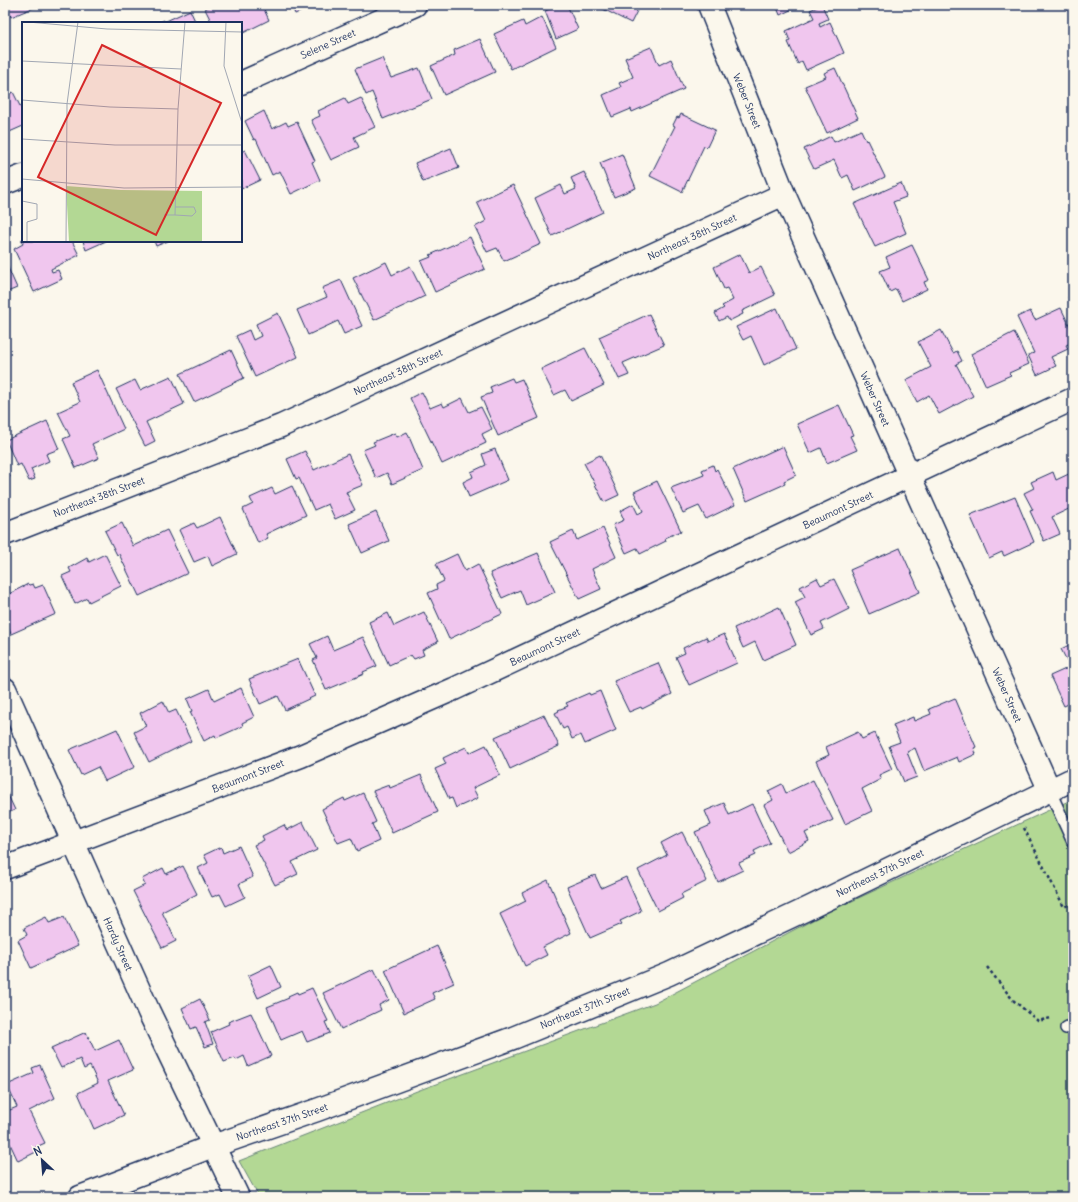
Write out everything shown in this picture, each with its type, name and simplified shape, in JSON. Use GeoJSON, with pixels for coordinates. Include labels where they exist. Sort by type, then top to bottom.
{"type":"FeatureCollection","features":[{"type":"Feature","properties":{"kind":"street","name":"Selene Street"},"geometry":{"type":"LineString","coordinates":[[242,83],[415,5]]}},
{"type":"Feature","properties":{"kind":"street","name":"Weber Street"},"geometry":{"type":"LineString","coordinates":[[709,5],[784,194],[1049,789]]}},
{"type":"Feature","properties":{"kind":"street"},"geometry":{"type":"LineString","coordinates":[[5,183],[22,176]]}},
{"type":"Feature","properties":{"kind":"street","name":"Northeast 38th Street"},"geometry":{"type":"LineString","coordinates":[[5,534],[281,426],[784,194]]}},
{"type":"Feature","properties":{"kind":"street","name":"Beaumont Street"},"geometry":{"type":"LineString","coordinates":[[5,868],[323,746],[454,689],[1073,399]]}},
{"type":"Feature","properties":{"kind":"street","name":"Hardy Street"},"geometry":{"type":"LineString","coordinates":[[5,689],[149,1012],[238,1197]]}},
{"type":"Feature","properties":{"kind":"street","name":"Northeast 37th Street"},"geometry":{"type":"LineString","coordinates":[[80,1197],[213,1146],[317,1110],[513,1038],[669,974],[811,907],[1049,789],[1073,779]]}},
{"type":"Feature","properties":{"kind":"lane"},"geometry":{"type":"LineString","coordinates":[[1049,789],[1073,842]]}},
{"type":"Feature","properties":{"kind":"path"},"geometry":{"type":"LineString","coordinates":[[1022,825],[1064,907],[1073,902]]}},
{"type":"Feature","properties":{"kind":"path"},"geometry":{"type":"LineString","coordinates":[[987,968],[1013,1000],[1038,1021],[1054,1017]]}},
{"type":"Feature","properties":{"kind":"green space"},"geometry":{"type":"Polygon","coordinates":[[[1073,799],[1073,1197],[259,1197],[239,1161],[417,1091],[655,1003],[828,912],[1073,799]]]}},
{"type":"Feature","properties":{"kind":"building"},"geometry":{"type":"Polygon","coordinates":[[[6,5],[34,5],[35,7],[11,17],[6,5]]]}},
{"type":"Feature","properties":{"kind":"building"},"geometry":{"type":"Polygon","coordinates":[[[213,5],[262,5],[269,20],[243,33],[242,22],[212,22],[205,9],[213,5]]]}},
{"type":"Feature","properties":{"kind":"building"},"geometry":{"type":"Polygon","coordinates":[[[291,5],[308,5],[309,8],[295,14],[291,5]]]}},
{"type":"Feature","properties":{"kind":"building"},"geometry":{"type":"Polygon","coordinates":[[[560,5],[567,5],[578,29],[556,39],[545,11],[560,5]]]}},
{"type":"Feature","properties":{"kind":"building"},"geometry":{"type":"Polygon","coordinates":[[[595,5],[640,5],[631,23],[595,5]]]}},
{"type":"Feature","properties":{"kind":"building"},"geometry":{"type":"Polygon","coordinates":[[[776,5],[801,5],[780,15],[776,5]]]}},
{"type":"Feature","properties":{"kind":"building"},"geometry":{"type":"Polygon","coordinates":[[[822,5],[828,19],[819,23],[820,27],[830,22],[844,53],[806,70],[802,61],[798,64],[788,42],[790,41],[786,31],[814,18],[810,10],[822,5]]]}},
{"type":"Feature","properties":{"kind":"building"},"geometry":{"type":"Polygon","coordinates":[[[190,10],[196,22],[164,22],[190,10]]]}},
{"type":"Feature","properties":{"kind":"building"},"geometry":{"type":"Polygon","coordinates":[[[542,17],[556,47],[511,69],[494,34],[523,21],[525,26],[542,17]]]}},
{"type":"Feature","properties":{"kind":"building"},"geometry":{"type":"Polygon","coordinates":[[[480,39],[495,72],[444,95],[431,66],[455,55],[454,50],[480,39]]]}},
{"type":"Feature","properties":{"kind":"building"},"geometry":{"type":"Polygon","coordinates":[[[651,47],[659,65],[671,59],[684,89],[632,112],[631,109],[612,117],[603,95],[621,87],[619,83],[633,77],[625,58],[651,47]]]}},
{"type":"Feature","properties":{"kind":"building"},"geometry":{"type":"Polygon","coordinates":[[[382,58],[391,78],[419,68],[432,99],[383,119],[372,92],[366,95],[355,69],[382,58]]]}},
{"type":"Feature","properties":{"kind":"building"},"geometry":{"type":"Polygon","coordinates":[[[835,68],[858,118],[827,133],[805,86],[826,77],[824,73],[835,68]]]}},
{"type":"Feature","properties":{"kind":"building"},"geometry":{"type":"Polygon","coordinates":[[[13,92],[22,110],[22,126],[5,134],[5,96],[13,92]]]}},
{"type":"Feature","properties":{"kind":"building"},"geometry":{"type":"Polygon","coordinates":[[[345,98],[348,104],[361,98],[375,127],[354,137],[359,147],[331,160],[311,120],[320,116],[318,111],[345,98]]]}},
{"type":"Feature","properties":{"kind":"building"},"geometry":{"type":"Polygon","coordinates":[[[264,111],[272,129],[286,122],[288,126],[297,122],[315,161],[312,162],[320,180],[291,194],[280,171],[272,175],[256,139],[254,140],[245,121],[264,111]]]}},
{"type":"Feature","properties":{"kind":"building"},"geometry":{"type":"Polygon","coordinates":[[[681,114],[715,130],[707,147],[704,146],[682,192],[650,176],[675,126],[673,125],[677,117],[679,118],[681,114]]]}},
{"type":"Feature","properties":{"kind":"building"},"geometry":{"type":"Polygon","coordinates":[[[861,130],[885,177],[855,191],[848,175],[842,178],[834,160],[814,169],[804,149],[831,136],[834,142],[861,130]]]}},
{"type":"Feature","properties":{"kind":"building"},"geometry":{"type":"Polygon","coordinates":[[[451,148],[459,168],[423,182],[415,163],[451,148]]]}},
{"type":"Feature","properties":{"kind":"building"},"geometry":{"type":"Polygon","coordinates":[[[245,150],[260,180],[242,189],[242,152],[245,150]]]}},
{"type":"Feature","properties":{"kind":"building"},"geometry":{"type":"Polygon","coordinates":[[[622,154],[636,188],[614,197],[600,163],[622,154]]]}},
{"type":"Feature","properties":{"kind":"building"},"geometry":{"type":"Polygon","coordinates":[[[584,172],[603,212],[552,236],[535,198],[561,185],[565,194],[576,189],[571,178],[584,172]]]}},
{"type":"Feature","properties":{"kind":"building"},"geometry":{"type":"Polygon","coordinates":[[[901,183],[906,197],[893,202],[906,233],[875,247],[854,204],[901,183]]]}},
{"type":"Feature","properties":{"kind":"building"},"geometry":{"type":"Polygon","coordinates":[[[513,185],[541,244],[504,261],[497,248],[487,252],[475,227],[486,221],[477,202],[513,185]]]}},
{"type":"Feature","properties":{"kind":"building"},"geometry":{"type":"Polygon","coordinates":[[[470,237],[485,269],[435,292],[421,261],[431,257],[430,255],[470,237]]]}},
{"type":"Feature","properties":{"kind":"building"},"geometry":{"type":"Polygon","coordinates":[[[22,242],[72,242],[79,255],[51,269],[52,272],[58,270],[62,279],[34,292],[14,249],[23,244],[22,242]]]}},
{"type":"Feature","properties":{"kind":"building"},"geometry":{"type":"Polygon","coordinates":[[[83,242],[104,242],[86,250],[83,242]]]}},
{"type":"Feature","properties":{"kind":"building"},"geometry":{"type":"Polygon","coordinates":[[[154,242],[166,242],[156,246],[154,242]]]}},
{"type":"Feature","properties":{"kind":"building"},"geometry":{"type":"Polygon","coordinates":[[[912,245],[929,280],[924,282],[927,289],[902,301],[896,289],[890,292],[880,271],[890,267],[886,257],[912,245]]]}},
{"type":"Feature","properties":{"kind":"building"},"geometry":{"type":"Polygon","coordinates":[[[740,254],[749,273],[761,267],[775,295],[742,311],[743,314],[729,321],[727,317],[719,321],[715,313],[724,308],[722,306],[733,300],[727,288],[724,289],[714,267],[740,254]]]}},
{"type":"Feature","properties":{"kind":"building"},"geometry":{"type":"Polygon","coordinates":[[[5,261],[17,288],[5,293],[5,261]]]}},
{"type":"Feature","properties":{"kind":"building"},"geometry":{"type":"Polygon","coordinates":[[[386,262],[392,275],[410,266],[425,296],[374,320],[353,278],[386,262]]]}},
{"type":"Feature","properties":{"kind":"building"},"geometry":{"type":"Polygon","coordinates":[[[341,280],[362,326],[344,334],[338,321],[308,335],[297,310],[327,297],[322,288],[341,280]]]}},
{"type":"Feature","properties":{"kind":"building"},"geometry":{"type":"Polygon","coordinates":[[[1073,294],[1073,306],[1068,297],[1073,294]]]}},
{"type":"Feature","properties":{"kind":"building"},"geometry":{"type":"Polygon","coordinates":[[[777,308],[796,349],[764,365],[751,336],[743,340],[736,327],[777,308]]]}},
{"type":"Feature","properties":{"kind":"building"},"geometry":{"type":"Polygon","coordinates":[[[1061,308],[1073,333],[1073,342],[1066,345],[1068,349],[1051,357],[1056,366],[1037,375],[1028,355],[1034,353],[1017,317],[1030,311],[1035,320],[1061,308]]]}},
{"type":"Feature","properties":{"kind":"building"},"geometry":{"type":"Polygon","coordinates":[[[278,313],[298,357],[255,377],[236,336],[249,330],[253,340],[261,336],[256,324],[278,313]]]}},
{"type":"Feature","properties":{"kind":"building"},"geometry":{"type":"Polygon","coordinates":[[[649,314],[664,345],[623,363],[629,375],[619,379],[599,337],[649,314]]]}},
{"type":"Feature","properties":{"kind":"building"},"geometry":{"type":"Polygon","coordinates":[[[941,330],[953,353],[957,351],[962,361],[956,364],[973,396],[939,414],[929,395],[917,402],[906,380],[931,367],[918,342],[941,330]]]}},
{"type":"Feature","properties":{"kind":"building"},"geometry":{"type":"Polygon","coordinates":[[[1014,332],[1029,364],[1009,373],[1011,375],[986,386],[971,354],[1014,332]]]}},
{"type":"Feature","properties":{"kind":"building"},"geometry":{"type":"Polygon","coordinates":[[[585,348],[604,385],[571,401],[565,390],[554,395],[541,369],[585,348]]]}},
{"type":"Feature","properties":{"kind":"building"},"geometry":{"type":"Polygon","coordinates":[[[231,350],[244,378],[194,402],[180,374],[231,350]]]}},
{"type":"Feature","properties":{"kind":"building"},"geometry":{"type":"Polygon","coordinates":[[[97,370],[124,429],[92,444],[99,458],[76,468],[63,439],[70,436],[58,412],[80,402],[71,382],[97,370]]]}},
{"type":"Feature","properties":{"kind":"building"},"geometry":{"type":"Polygon","coordinates":[[[171,376],[184,404],[146,422],[155,441],[145,446],[116,389],[135,380],[140,390],[171,376]]]}},
{"type":"Feature","properties":{"kind":"building"},"geometry":{"type":"Polygon","coordinates":[[[512,378],[514,382],[522,379],[539,418],[498,436],[481,397],[492,393],[490,387],[512,378]]]}},
{"type":"Feature","properties":{"kind":"building"},"geometry":{"type":"Polygon","coordinates":[[[422,392],[430,408],[442,403],[444,407],[462,398],[469,412],[481,407],[492,429],[482,434],[486,443],[442,464],[410,398],[422,392]]]}},
{"type":"Feature","properties":{"kind":"building"},"geometry":{"type":"Polygon","coordinates":[[[839,405],[853,435],[850,436],[857,450],[827,463],[821,448],[810,453],[797,424],[839,405]]]}},
{"type":"Feature","properties":{"kind":"building"},"geometry":{"type":"Polygon","coordinates":[[[47,421],[59,449],[46,454],[49,461],[31,469],[35,479],[29,481],[21,464],[17,466],[6,440],[47,421]]]}},
{"type":"Feature","properties":{"kind":"building"},"geometry":{"type":"Polygon","coordinates":[[[407,432],[423,470],[392,484],[387,473],[376,478],[363,450],[375,445],[373,442],[395,433],[397,437],[407,432]]]}},
{"type":"Feature","properties":{"kind":"building"},"geometry":{"type":"Polygon","coordinates":[[[783,446],[796,475],[784,481],[785,484],[747,501],[733,469],[783,446]]]}},
{"type":"Feature","properties":{"kind":"building"},"geometry":{"type":"Polygon","coordinates":[[[495,449],[508,480],[469,497],[463,482],[473,477],[471,472],[486,465],[482,454],[495,449]]]}},
{"type":"Feature","properties":{"kind":"building"},"geometry":{"type":"Polygon","coordinates":[[[305,451],[314,470],[348,454],[363,485],[346,492],[355,510],[335,519],[328,504],[314,510],[299,478],[296,479],[287,459],[305,451]]]}},
{"type":"Feature","properties":{"kind":"building"},"geometry":{"type":"Polygon","coordinates":[[[600,455],[619,495],[604,502],[584,463],[600,455]]]}},
{"type":"Feature","properties":{"kind":"building"},"geometry":{"type":"Polygon","coordinates":[[[5,464],[10,477],[5,479],[5,464]]]}},
{"type":"Feature","properties":{"kind":"building"},"geometry":{"type":"Polygon","coordinates":[[[713,465],[715,471],[717,469],[735,505],[706,519],[699,506],[683,513],[671,488],[704,475],[702,470],[713,465]]]}},
{"type":"Feature","properties":{"kind":"building"},"geometry":{"type":"Polygon","coordinates":[[[1053,472],[1056,480],[1073,472],[1073,507],[1052,517],[1060,534],[1044,541],[1030,511],[1033,510],[1024,493],[1034,488],[1031,482],[1053,472]]]}},
{"type":"Feature","properties":{"kind":"building"},"geometry":{"type":"Polygon","coordinates":[[[657,481],[681,531],[665,538],[666,541],[640,554],[637,548],[626,553],[613,525],[624,520],[620,511],[633,504],[638,514],[643,511],[634,492],[657,481]]]}},
{"type":"Feature","properties":{"kind":"building"},"geometry":{"type":"Polygon","coordinates":[[[292,486],[306,515],[266,534],[268,538],[258,543],[243,509],[253,504],[250,498],[272,488],[275,494],[292,486]]]}},
{"type":"Feature","properties":{"kind":"building"},"geometry":{"type":"Polygon","coordinates":[[[1015,497],[1034,542],[1004,556],[1002,552],[989,558],[970,515],[1015,497]]]}},
{"type":"Feature","properties":{"kind":"building"},"geometry":{"type":"Polygon","coordinates":[[[376,512],[389,541],[362,553],[349,524],[376,512]]]}},
{"type":"Feature","properties":{"kind":"building"},"geometry":{"type":"Polygon","coordinates":[[[220,517],[237,554],[212,566],[208,556],[194,562],[179,530],[194,523],[197,528],[220,517]]]}},
{"type":"Feature","properties":{"kind":"building"},"geometry":{"type":"Polygon","coordinates":[[[122,523],[133,546],[167,530],[188,573],[139,596],[119,554],[117,555],[105,531],[122,523]]]}},
{"type":"Feature","properties":{"kind":"building"},"geometry":{"type":"Polygon","coordinates":[[[603,528],[616,557],[592,569],[601,589],[579,599],[550,542],[573,531],[577,540],[603,528]]]}},
{"type":"Feature","properties":{"kind":"building"},"geometry":{"type":"Polygon","coordinates":[[[900,548],[920,592],[869,614],[850,570],[900,548]]]}},
{"type":"Feature","properties":{"kind":"building"},"geometry":{"type":"Polygon","coordinates":[[[538,553],[555,592],[526,605],[520,590],[502,598],[490,573],[538,553]]]}},
{"type":"Feature","properties":{"kind":"building"},"geometry":{"type":"Polygon","coordinates":[[[105,554],[121,586],[89,602],[87,598],[75,604],[62,576],[71,572],[69,568],[87,558],[89,562],[105,554]]]}},
{"type":"Feature","properties":{"kind":"building"},"geometry":{"type":"Polygon","coordinates":[[[457,554],[465,571],[478,564],[502,614],[449,639],[428,593],[437,589],[436,585],[444,581],[436,564],[457,554]]]}},
{"type":"Feature","properties":{"kind":"building"},"geometry":{"type":"Polygon","coordinates":[[[817,578],[821,585],[834,579],[849,609],[821,623],[824,629],[811,635],[795,602],[805,597],[800,587],[817,578]]]}},
{"type":"Feature","properties":{"kind":"building"},"geometry":{"type":"Polygon","coordinates":[[[28,584],[33,584],[35,588],[43,585],[56,614],[11,634],[5,620],[5,596],[28,584]]]}},
{"type":"Feature","properties":{"kind":"building"},"geometry":{"type":"Polygon","coordinates":[[[779,607],[796,645],[763,660],[755,642],[743,648],[734,628],[779,607]]]}},
{"type":"Feature","properties":{"kind":"building"},"geometry":{"type":"Polygon","coordinates":[[[424,612],[438,642],[422,650],[424,655],[414,659],[411,655],[389,665],[369,622],[388,613],[394,626],[424,612]]]}},
{"type":"Feature","properties":{"kind":"building"},"geometry":{"type":"Polygon","coordinates":[[[724,634],[737,663],[689,685],[676,657],[685,653],[683,648],[706,637],[708,641],[724,634]]]}},
{"type":"Feature","properties":{"kind":"building"},"geometry":{"type":"Polygon","coordinates":[[[327,636],[333,650],[363,637],[377,666],[363,672],[364,674],[326,690],[313,660],[317,658],[310,644],[327,636]]]}},
{"type":"Feature","properties":{"kind":"building"},"geometry":{"type":"Polygon","coordinates":[[[1073,643],[1073,702],[1064,706],[1050,676],[1070,667],[1061,649],[1073,643]]]}},
{"type":"Feature","properties":{"kind":"building"},"geometry":{"type":"Polygon","coordinates":[[[298,659],[315,696],[285,710],[278,696],[260,704],[249,679],[298,659]]]}},
{"type":"Feature","properties":{"kind":"building"},"geometry":{"type":"Polygon","coordinates":[[[658,663],[672,694],[642,709],[641,707],[629,712],[614,681],[658,663]]]}},
{"type":"Feature","properties":{"kind":"building"},"geometry":{"type":"Polygon","coordinates":[[[241,688],[254,717],[242,723],[243,726],[216,738],[215,735],[204,741],[190,712],[192,711],[187,699],[209,689],[214,701],[241,688]]]}},
{"type":"Feature","properties":{"kind":"building"},"geometry":{"type":"Polygon","coordinates":[[[600,691],[616,730],[585,744],[581,735],[572,739],[567,727],[563,729],[555,713],[559,711],[558,710],[568,706],[566,703],[589,693],[590,695],[600,691]]]}},
{"type":"Feature","properties":{"kind":"building"},"geometry":{"type":"Polygon","coordinates":[[[955,698],[976,747],[974,748],[976,754],[959,762],[957,757],[924,771],[915,748],[907,752],[917,777],[904,782],[889,746],[900,742],[893,725],[913,717],[914,721],[931,714],[929,709],[955,698]]]}},
{"type":"Feature","properties":{"kind":"building"},"geometry":{"type":"Polygon","coordinates":[[[163,701],[169,713],[176,710],[191,741],[149,762],[134,732],[146,726],[140,713],[163,701]]]}},
{"type":"Feature","properties":{"kind":"building"},"geometry":{"type":"Polygon","coordinates":[[[544,715],[559,746],[510,769],[495,737],[544,715]]]}},
{"type":"Feature","properties":{"kind":"building"},"geometry":{"type":"Polygon","coordinates":[[[117,729],[135,767],[105,781],[98,767],[81,775],[69,750],[117,729]]]}},
{"type":"Feature","properties":{"kind":"building"},"geometry":{"type":"Polygon","coordinates":[[[858,732],[862,739],[875,733],[892,769],[879,775],[881,779],[862,789],[872,811],[845,824],[816,761],[829,755],[826,747],[858,732]]]}},
{"type":"Feature","properties":{"kind":"building"},"geometry":{"type":"Polygon","coordinates":[[[486,745],[500,775],[473,788],[478,798],[456,808],[452,798],[449,799],[435,769],[446,764],[443,758],[466,747],[469,753],[486,745]]]}},
{"type":"Feature","properties":{"kind":"building"},"geometry":{"type":"Polygon","coordinates":[[[421,775],[438,812],[392,833],[373,791],[389,785],[390,788],[421,775]]]}},
{"type":"Feature","properties":{"kind":"building"},"geometry":{"type":"Polygon","coordinates":[[[813,780],[833,820],[805,833],[809,841],[788,852],[764,805],[773,800],[768,791],[782,784],[786,793],[813,780]]]}},
{"type":"Feature","properties":{"kind":"building"},"geometry":{"type":"Polygon","coordinates":[[[5,789],[15,810],[5,814],[5,789]]]}},
{"type":"Feature","properties":{"kind":"building"},"geometry":{"type":"Polygon","coordinates":[[[363,793],[376,822],[372,824],[379,841],[357,851],[351,838],[338,843],[322,809],[344,798],[345,801],[363,793]]]}},
{"type":"Feature","properties":{"kind":"building"},"geometry":{"type":"Polygon","coordinates":[[[724,803],[729,815],[752,804],[770,843],[754,851],[756,855],[739,863],[743,870],[718,882],[695,832],[711,825],[705,811],[724,803]]]}},
{"type":"Feature","properties":{"kind":"building"},"geometry":{"type":"Polygon","coordinates":[[[303,822],[317,850],[292,862],[298,874],[275,885],[254,845],[264,840],[262,836],[284,825],[287,830],[303,822]]]}},
{"type":"Feature","properties":{"kind":"building"},"geometry":{"type":"Polygon","coordinates":[[[682,832],[707,881],[681,894],[683,898],[658,911],[638,870],[667,855],[661,843],[682,832]]]}},
{"type":"Feature","properties":{"kind":"building"},"geometry":{"type":"Polygon","coordinates":[[[239,846],[253,877],[239,884],[245,897],[226,906],[220,894],[212,897],[198,868],[208,863],[204,855],[221,847],[223,853],[239,846]]]}},
{"type":"Feature","properties":{"kind":"building"},"geometry":{"type":"Polygon","coordinates":[[[183,866],[197,894],[162,912],[176,941],[162,948],[133,891],[145,885],[142,879],[163,868],[166,874],[183,866]]]}},
{"type":"Feature","properties":{"kind":"building"},"geometry":{"type":"Polygon","coordinates":[[[595,875],[601,888],[626,877],[641,911],[620,921],[622,924],[590,938],[567,887],[595,875]]]}},
{"type":"Feature","properties":{"kind":"building"},"geometry":{"type":"Polygon","coordinates":[[[548,880],[571,933],[543,947],[547,955],[525,966],[500,914],[526,901],[522,893],[548,880]]]}},
{"type":"Feature","properties":{"kind":"building"},"geometry":{"type":"Polygon","coordinates":[[[46,917],[49,923],[64,917],[78,946],[31,968],[18,940],[27,935],[24,928],[46,917]]]}},
{"type":"Feature","properties":{"kind":"building"},"geometry":{"type":"Polygon","coordinates":[[[437,946],[454,983],[432,993],[435,999],[404,1013],[385,970],[437,946]]]}},
{"type":"Feature","properties":{"kind":"building"},"geometry":{"type":"Polygon","coordinates":[[[271,965],[281,987],[258,998],[248,976],[271,965]]]}},
{"type":"Feature","properties":{"kind":"building"},"geometry":{"type":"Polygon","coordinates":[[[374,969],[389,1000],[379,1005],[381,1010],[341,1029],[323,993],[374,969]]]}},
{"type":"Feature","properties":{"kind":"building"},"geometry":{"type":"Polygon","coordinates":[[[312,988],[328,1021],[325,1022],[330,1033],[307,1042],[302,1031],[281,1040],[267,1007],[289,998],[288,996],[297,992],[298,994],[312,988]]]}},
{"type":"Feature","properties":{"kind":"building"},"geometry":{"type":"Polygon","coordinates":[[[200,999],[210,1020],[205,1022],[213,1044],[205,1047],[196,1027],[191,1029],[182,1008],[200,999]]]}},
{"type":"Feature","properties":{"kind":"building"},"geometry":{"type":"Polygon","coordinates":[[[251,1013],[271,1056],[248,1066],[244,1056],[236,1060],[235,1058],[224,1062],[211,1032],[229,1024],[228,1022],[251,1013]]]}},
{"type":"Feature","properties":{"kind":"building"},"geometry":{"type":"Polygon","coordinates":[[[86,1032],[95,1051],[119,1040],[133,1070],[108,1081],[124,1115],[94,1129],[78,1093],[98,1083],[90,1066],[84,1069],[80,1059],[61,1068],[51,1048],[86,1032]]]}},
{"type":"Feature","properties":{"kind":"building"},"geometry":{"type":"Polygon","coordinates":[[[40,1065],[55,1098],[29,1111],[45,1143],[34,1148],[36,1152],[18,1161],[5,1133],[5,1112],[17,1107],[7,1085],[34,1073],[32,1068],[40,1065]]]}}]}
